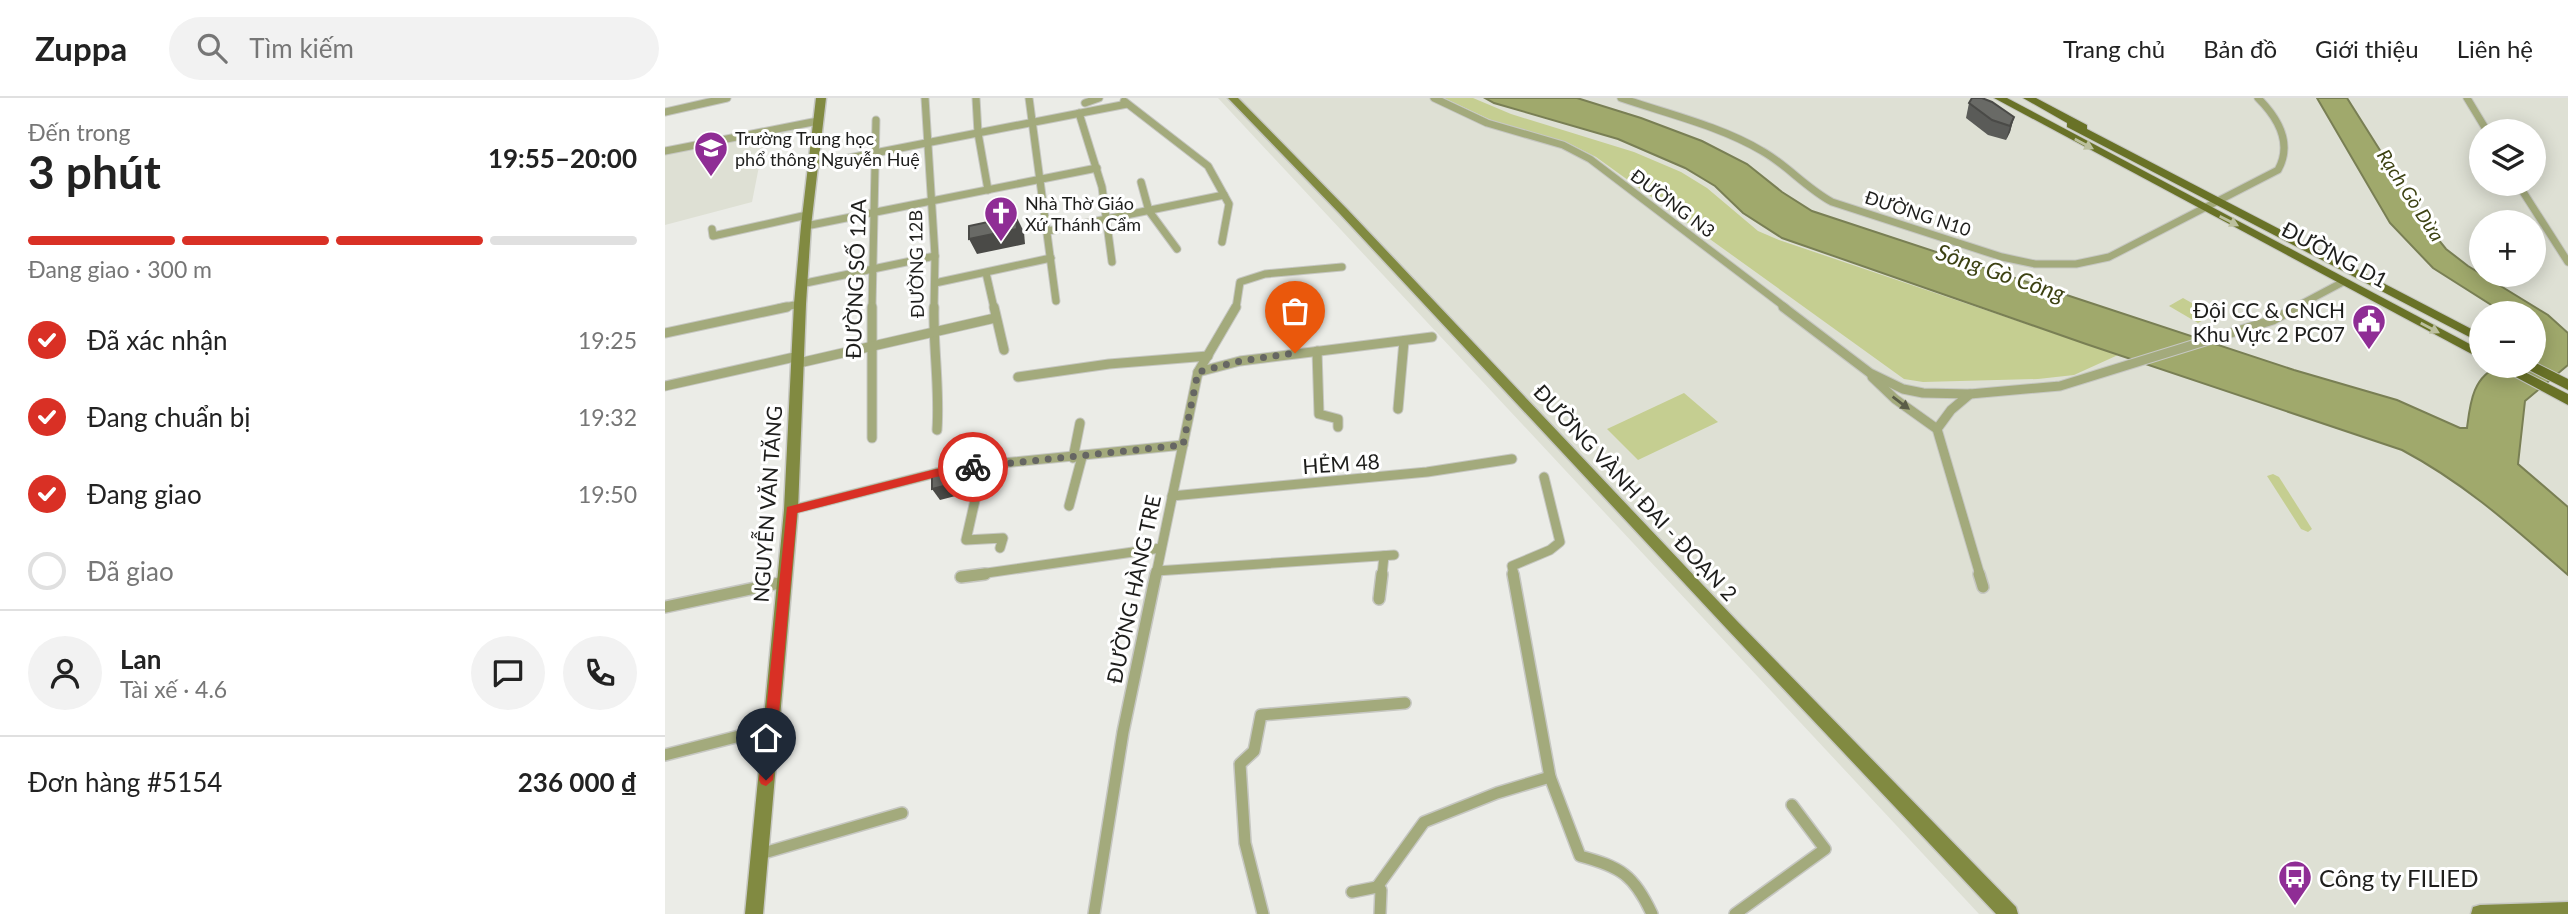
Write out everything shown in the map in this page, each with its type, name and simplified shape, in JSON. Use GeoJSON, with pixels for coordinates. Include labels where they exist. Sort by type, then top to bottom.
{"type":"FeatureCollection","features":[{"type":"Feature","properties":{"kind":"main road","name":"ĐƯỜNG D1"},"geometry":{"type":"LineString","coordinates":[[2000,98],[2003,104],[2035,122],[2056,129],[2157,187],[2169,189],[2469,349]]}},
{"type":"Feature","properties":{"kind":"main road","name":"ĐƯỜNG D1"},"geometry":{"type":"LineString","coordinates":[[2020,98],[2469,331]]}},
{"type":"Feature","properties":{"kind":"main road","name":"ĐƯỜNG D1"},"geometry":{"type":"LineString","coordinates":[[2028,98],[2136,154],[2141,161]]}},
{"type":"Feature","properties":{"kind":"main road"},"geometry":{"type":"LineString","coordinates":[[2546,371],[2568,382]]}},
{"type":"Feature","properties":{"kind":"main road"},"geometry":{"type":"LineString","coordinates":[[2525,378],[2568,400]]}},
{"type":"Feature","properties":{"kind":"street"},"geometry":{"type":"LineString","coordinates":[[665,112],[727,98]]}},
{"type":"Feature","properties":{"kind":"street","name":"NGUYỄN VĂN TĂNG"},"geometry":{"type":"LineString","coordinates":[[755,907],[791,510],[801,284],[821,98]]}},
{"type":"Feature","properties":{"kind":"street","name":"ĐƯỜNG 12B"},"geometry":{"type":"LineString","coordinates":[[925,98],[935,257],[933,334],[939,398],[937,430]]}},
{"type":"Feature","properties":{"kind":"street"},"geometry":{"type":"LineString","coordinates":[[977,98],[978,133],[988,190]]}},
{"type":"Feature","properties":{"kind":"street"},"geometry":{"type":"LineString","coordinates":[[1029,98],[1056,301]]}},
{"type":"Feature","properties":{"kind":"street"},"geometry":{"type":"LineString","coordinates":[[1089,111],[1083,100],[1099,98]]}},
{"type":"Feature","properties":{"kind":"street","name":"ĐƯỜNG VÀNH ĐAI - ĐOẠN 2"},"geometry":{"type":"LineString","coordinates":[[1233,98],[1345,212],[1732,625],[2009,914]]}},
{"type":"Feature","properties":{"kind":"street","name":"ĐƯỜNG N3"},"geometry":{"type":"LineString","coordinates":[[1434,98],[1487,123],[1563,145],[1590,159],[1870,373],[1903,389],[1923,393],[1970,394],[2060,386],[2273,320],[2343,282]]}},
{"type":"Feature","properties":{"kind":"street","name":"ĐƯỜNG N10"},"geometry":{"type":"LineString","coordinates":[[1621,98],[1742,140],[1766,153],[1812,191],[1832,202],[2002,257],[2035,264],[2076,264],[2109,257],[2270,176],[2283,163],[2286,146],[2279,124],[2269,107],[2258,98]]}},
{"type":"Feature","properties":{"kind":"street"},"geometry":{"type":"LineString","coordinates":[[2467,98],[2480,119]]}},
{"type":"Feature","properties":{"kind":"street"},"geometry":{"type":"LineString","coordinates":[[813,165],[1033,123],[1124,101],[1208,166],[1229,204],[1222,242]]}},
{"type":"Feature","properties":{"kind":"street"},"geometry":{"type":"LineString","coordinates":[[1079,113],[1097,169],[1108,220],[1112,262]]}},
{"type":"Feature","properties":{"kind":"street","name":"ĐƯỜNG SỐ 12A"},"geometry":{"type":"LineString","coordinates":[[872,438],[869,348],[874,268],[876,120]]}},
{"type":"Feature","properties":{"kind":"street"},"geometry":{"type":"LineString","coordinates":[[665,151],[818,121]]}},
{"type":"Feature","properties":{"kind":"street"},"geometry":{"type":"LineString","coordinates":[[712,229],[713,236],[874,212],[1097,169]]}},
{"type":"Feature","properties":{"kind":"street"},"geometry":{"type":"LineString","coordinates":[[1141,182],[1149,211],[1177,249]]}},
{"type":"Feature","properties":{"kind":"street"},"geometry":{"type":"LineString","coordinates":[[1048,231],[1224,195]]}},
{"type":"Feature","properties":{"kind":"street"},"geometry":{"type":"LineString","coordinates":[[2526,196],[2568,262]]}},
{"type":"Feature","properties":{"kind":"street"},"geometry":{"type":"LineString","coordinates":[[801,284],[935,257]]}},
{"type":"Feature","properties":{"kind":"street"},"geometry":{"type":"LineString","coordinates":[[935,283],[1051,258]]}},
{"type":"Feature","properties":{"kind":"street","name":"ĐƯỜNG HÀNG TRE"},"geometry":{"type":"LineString","coordinates":[[1094,914],[1123,732],[1198,372],[1236,310],[1240,282],[1265,274],[1342,267]]}},
{"type":"Feature","properties":{"kind":"street"},"geometry":{"type":"LineString","coordinates":[[986,273],[1004,350]]}},
{"type":"Feature","properties":{"kind":"street"},"geometry":{"type":"LineString","coordinates":[[665,333],[800,304]]}},
{"type":"Feature","properties":{"kind":"street"},"geometry":{"type":"LineString","coordinates":[[665,386],[869,348],[995,318]]}},
{"type":"Feature","properties":{"kind":"street"},"geometry":{"type":"LineString","coordinates":[[1198,372],[1240,361],[1432,337]]}},
{"type":"Feature","properties":{"kind":"street"},"geometry":{"type":"LineString","coordinates":[[1398,410],[1404,341]]}},
{"type":"Feature","properties":{"kind":"street"},"geometry":{"type":"LineString","coordinates":[[1317,351],[1319,414],[1338,419],[1338,427]]}},
{"type":"Feature","properties":{"kind":"street"},"geometry":{"type":"LineString","coordinates":[[1018,377],[1109,364],[1208,356]]}},
{"type":"Feature","properties":{"kind":"street","name":"ĐƯỜNG N3"},"geometry":{"type":"LineString","coordinates":[[1870,373],[1895,399],[1937,429]]}},
{"type":"Feature","properties":{"kind":"street"},"geometry":{"type":"LineString","coordinates":[[1970,394],[1951,410],[1937,429],[1983,587]]}},
{"type":"Feature","properties":{"kind":"street"},"geometry":{"type":"LineString","coordinates":[[1069,506],[1080,423]]}},
{"type":"Feature","properties":{"kind":"street"},"geometry":{"type":"LineString","coordinates":[[791,510],[936,473],[983,465],[1183,445]]}},
{"type":"Feature","properties":{"kind":"street","name":"HẺM 48"},"geometry":{"type":"LineString","coordinates":[[1172,496],[1252,486],[1343,482],[1418,474],[1512,459]]}},
{"type":"Feature","properties":{"kind":"street"},"geometry":{"type":"LineString","coordinates":[[983,465],[966,540],[1003,538],[1000,548]]}},
{"type":"Feature","properties":{"kind":"street"},"geometry":{"type":"LineString","coordinates":[[1544,477],[1559,542],[1555,549],[1520,560],[1513,566],[1550,777],[1580,856],[1615,865],[1638,884],[1652,914]]}},
{"type":"Feature","properties":{"kind":"street"},"geometry":{"type":"LineString","coordinates":[[961,577],[1161,548]]}},
{"type":"Feature","properties":{"kind":"street"},"geometry":{"type":"LineString","coordinates":[[1156,571],[1389,556],[1379,599]]}},
{"type":"Feature","properties":{"kind":"street"},"geometry":{"type":"LineString","coordinates":[[665,607],[784,582]]}},
{"type":"Feature","properties":{"kind":"street"},"geometry":{"type":"LineString","coordinates":[[1263,914],[1245,842],[1240,764],[1254,751],[1261,715],[1405,703]]}},
{"type":"Feature","properties":{"kind":"street"},"geometry":{"type":"LineString","coordinates":[[665,755],[771,728]]}},
{"type":"Feature","properties":{"kind":"street"},"geometry":{"type":"LineString","coordinates":[[1352,892],[1377,887],[1424,822],[1486,797],[1550,777]]}},
{"type":"Feature","properties":{"kind":"street"},"geometry":{"type":"LineString","coordinates":[[1735,914],[1825,849],[1792,805]]}},
{"type":"Feature","properties":{"kind":"street"},"geometry":{"type":"LineString","coordinates":[[760,854],[902,813]]}},
{"type":"Feature","properties":{"kind":"street"},"geometry":{"type":"LineString","coordinates":[[1377,887],[1381,890],[1380,914]]}},
{"type":"Feature","properties":{"kind":"street"},"geometry":{"type":"LineString","coordinates":[[741,914],[755,907]]}},
{"type":"Feature","properties":{"kind":"street"},"geometry":{"type":"LineString","coordinates":[[2480,914],[2568,911]]}},
{"type":"Feature","properties":{"kind":"shaded area"},"geometry":{"type":"Polygon","coordinates":[[[1218,98],[2568,98],[2568,914],[1979,914],[1218,98]]]}},
{"type":"Feature","properties":{"kind":"shaded area"},"geometry":{"type":"Polygon","coordinates":[[[1444,98],[1473,98],[1511,114],[1634,152],[1681,172],[1707,188],[1758,231],[1779,240],[2118,355],[2074,375],[2038,379],[1923,382],[1904,379],[1596,157],[1566,142],[1491,120],[1444,98]]]}},
{"type":"Feature","properties":{"kind":"shaded area"},"geometry":{"type":"Polygon","coordinates":[[[1485,98],[1577,98],[1641,118],[1702,141],[1747,164],[1782,192],[1812,211],[2294,370],[2397,400],[2460,428],[2467,428],[2474,392],[2482,378],[2546,378],[2546,314],[2568,333],[2568,365],[2525,401],[2518,464],[2568,507],[2568,575],[2468,492],[2402,450],[1782,238],[1743,213],[1715,186],[1685,168],[1618,139],[1494,103],[1485,98]]]}},
{"type":"Feature","properties":{"kind":"shaded area"},"geometry":{"type":"Polygon","coordinates":[[[2317,98],[2347,98],[2429,228],[2446,249],[2469,267],[2469,287],[2502,287],[2525,301],[2485,301],[2433,268],[2390,223],[2317,98]]]}},
{"type":"Feature","properties":{"kind":"shaded area","name":"Trường Trung học phổ thông Nguyễn Huệ"},"geometry":{"type":"Polygon","coordinates":[[[796,129],[794,135],[764,141],[752,202],[665,225],[665,154],[796,129]]]}},
{"type":"Feature","properties":{"kind":"shaded area"},"geometry":{"type":"Polygon","coordinates":[[[2183,298],[2213,315],[2198,323],[2169,306],[2183,298]]]}},
{"type":"Feature","properties":{"kind":"shaded area"},"geometry":{"type":"Polygon","coordinates":[[[1684,393],[1718,422],[1638,460],[1607,429],[1684,393]]]}},
{"type":"Feature","properties":{"kind":"shaded area"},"geometry":{"type":"Polygon","coordinates":[[[2273,474],[2279,477],[2312,529],[2308,532],[2301,529],[2267,476],[2273,474]]]}},
{"type":"Feature","properties":{"kind":"building"},"geometry":{"type":"Polygon","coordinates":[[[1972,98],[1992,102],[2014,117],[2010,126],[1992,120],[1969,103],[1972,98]]]}},
{"type":"Feature","properties":{"kind":"building"},"geometry":{"type":"Polygon","coordinates":[[[1016,216],[1017,229],[969,239],[969,226],[1016,216]]]}},
{"type":"Feature","properties":{"kind":"building"},"geometry":{"type":"Polygon","coordinates":[[[960,466],[960,482],[932,489],[932,472],[960,466]]]}},
{"type":"Feature","properties":{"kind":"way so far"},"geometry":{"type":"LineString","coordinates":[[973,467],[1183,445],[1198,372],[1240,361],[1295,353]]}},
{"type":"Feature","properties":{"kind":"place","name":"Trường Trung học phổ thông Nguyễn Huệ"},"geometry":{"type":"Point","coordinates":[711,178]}},
{"type":"Feature","properties":{"kind":"place","name":"Nhà Thờ Giáo Xứ Thánh Cẩm"},"geometry":{"type":"Point","coordinates":[1001,243]}},
{"type":"Feature","properties":{"kind":"place","name":"Đội CC & CNCH Khu Vực 2 PC07"},"geometry":{"type":"Point","coordinates":[2369,351]}},
{"type":"Feature","properties":{"kind":"place","name":"Công ty FILIED"},"geometry":{"type":"Point","coordinates":[2295,907]}},
{"type":"Feature","properties":{"kind":"route"},"geometry":{"type":"LineString","coordinates":[[766,780],[791,510],[936,473],[973,467]]}},
{"type":"Feature","properties":{"kind":"water label","name":"Rạch Gò Dừa"},"geometry":{"type":"Point","coordinates":[2411,195]}},
{"type":"Feature","properties":{"kind":"water label","name":"Sông Gò Công"},"geometry":{"type":"Point","coordinates":[2001,272]}}]}
